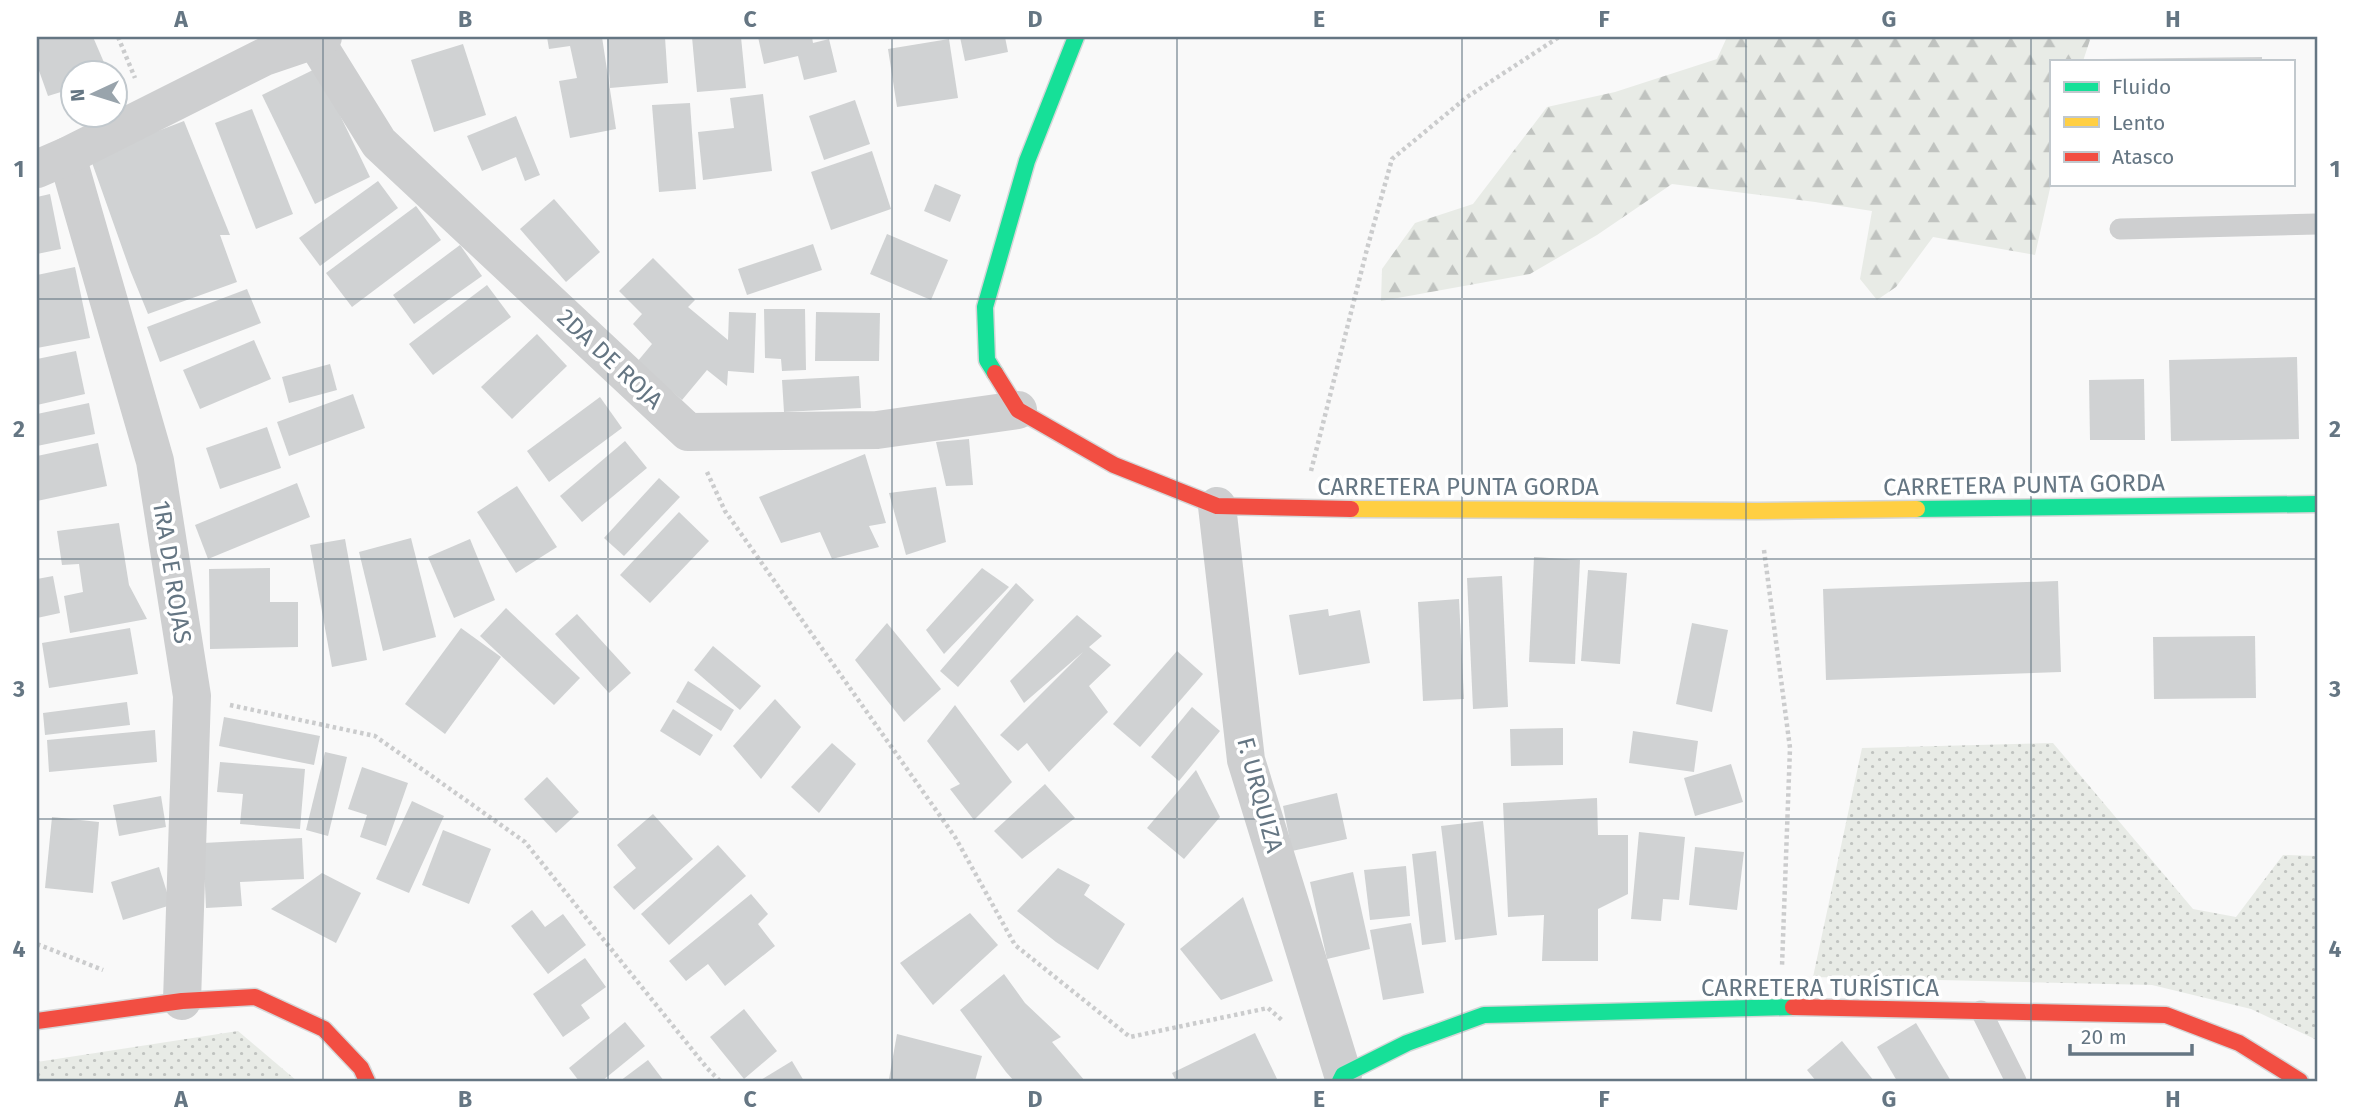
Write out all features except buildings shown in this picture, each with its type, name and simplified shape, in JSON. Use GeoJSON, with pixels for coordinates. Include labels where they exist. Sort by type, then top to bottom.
{"type":"FeatureCollection","features":[{"type":"Feature","properties":{"kind":"main road","name":"CARRETERA PUNTA GORDA"},"geometry":{"type":"LineString","coordinates":[[1076,37],[1027,161],[985,307],[987,360],[1018,410],[1114,465],[1217,506],[1301,509],[1757,511],[2317,504]]}},
{"type":"Feature","properties":{"kind":"main road"},"geometry":{"type":"LineString","coordinates":[[37,1021],[182,1001],[255,997],[324,1029],[361,1068],[367,1081]]}},
{"type":"Feature","properties":{"kind":"main road","name":"CARRETERA TURÍSTICA"},"geometry":{"type":"LineString","coordinates":[[1341,1078],[1407,1042],[1484,1015],[1780,1007],[2166,1015],[2239,1042],[2301,1081]]}},
{"type":"Feature","properties":{"kind":"street"},"geometry":{"type":"LineString","coordinates":[[52,162],[264,57],[319,38]]}},
{"type":"Feature","properties":{"kind":"street","name":"2DA DE ROJA"},"geometry":{"type":"LineString","coordinates":[[319,38],[379,143],[688,432]]}},
{"type":"Feature","properties":{"kind":"street","name":"1RA DE ROJAS"},"geometry":{"type":"LineString","coordinates":[[52,162],[155,461],[192,696],[182,1001]]}},
{"type":"Feature","properties":{"kind":"street"},"geometry":{"type":"LineString","coordinates":[[688,432],[877,429],[1018,410]]}},
{"type":"Feature","properties":{"kind":"street","name":"F. URQUIZA"},"geometry":{"type":"LineString","coordinates":[[1217,506],[1246,760],[1341,1078]]}},
{"type":"Feature","properties":{"kind":"lane"},"geometry":{"type":"LineString","coordinates":[[2120,229],[2317,224]]}},
{"type":"Feature","properties":{"kind":"lane"},"geometry":{"type":"LineString","coordinates":[[1981,1012],[2015,1081]]}},
{"type":"Feature","properties":{"kind":"path"},"geometry":{"type":"LineString","coordinates":[[1301,509],[1392,159],[1467,97],[1559,37]]}},
{"type":"Feature","properties":{"kind":"path"},"geometry":{"type":"LineString","coordinates":[[688,432],[725,511],[955,837],[1015,944],[1130,1037],[1268,1008],[1287,1025]]}},
{"type":"Feature","properties":{"kind":"path"},"geometry":{"type":"LineString","coordinates":[[1757,511],[1771,596],[1790,748],[1780,1007]]}},
{"type":"Feature","properties":{"kind":"path"},"geometry":{"type":"LineString","coordinates":[[192,696],[375,736],[525,842],[720,1081]]}},
{"type":"Feature","properties":{"kind":"green space"},"geometry":{"type":"Polygon","coordinates":[[[1727,37],[2091,37],[2083,60],[2050,60],[2051,186],[2035,255],[1933,237],[1896,287],[1877,300],[1860,279],[1872,211],[1672,184],[1597,235],[1530,274],[1381,301],[1382,269],[1415,223],[1473,204],[1547,107],[1615,92],[1717,59],[1727,37]]]}},
{"type":"Feature","properties":{"kind":"green space"},"geometry":{"type":"Polygon","coordinates":[[[2053,743],[2193,909],[2236,917],[2283,855],[2317,856],[2317,1040],[2251,1009],[2152,985],[1813,977],[1862,748],[2053,743]]]}},
{"type":"Feature","properties":{"kind":"green space"},"geometry":{"type":"Polygon","coordinates":[[[238,1031],[297,1081],[37,1081],[37,1062],[238,1031]]]}},
{"type":"Feature","properties":{"kind":"traffic: fast"},"geometry":{"type":"LineString","coordinates":[[995,373],[987,360],[985,307],[1027,161],[1076,37]]}},
{"type":"Feature","properties":{"kind":"traffic: fast"},"geometry":{"type":"LineString","coordinates":[[1917,509],[2317,504]]}},
{"type":"Feature","properties":{"kind":"traffic: fast"},"geometry":{"type":"LineString","coordinates":[[1340,1081],[1343,1075],[1407,1043],[1484,1015],[1793,1007]]}},
{"type":"Feature","properties":{"kind":"traffic: slow"},"geometry":{"type":"LineString","coordinates":[[1351,509],[1917,509]]}},
{"type":"Feature","properties":{"kind":"traffic: jam"},"geometry":{"type":"LineString","coordinates":[[995,373],[1018,410],[1114,465],[1217,506],[1351,509]]}},
{"type":"Feature","properties":{"kind":"traffic: jam"},"geometry":{"type":"LineString","coordinates":[[37,1021],[182,1001],[255,997],[324,1029],[361,1068],[367,1081]]}},
{"type":"Feature","properties":{"kind":"traffic: jam"},"geometry":{"type":"LineString","coordinates":[[1793,1007],[2166,1015],[2239,1043],[2300,1081]]}}]}
